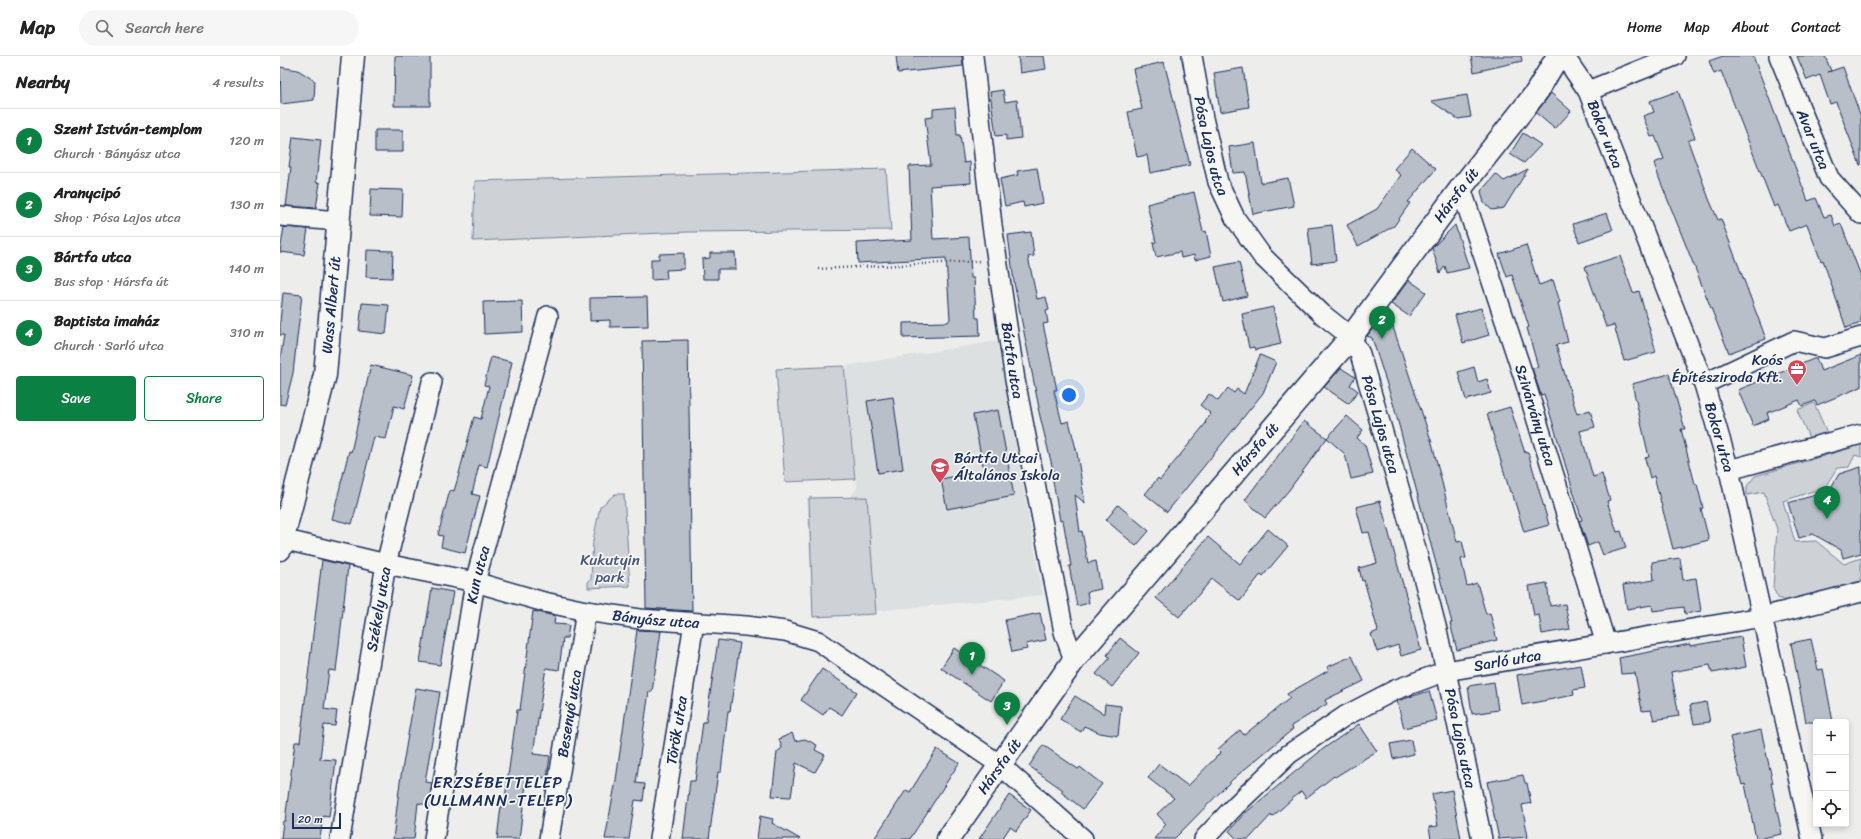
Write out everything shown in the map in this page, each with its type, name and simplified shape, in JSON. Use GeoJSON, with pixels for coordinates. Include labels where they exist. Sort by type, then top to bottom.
{"type":"FeatureCollection","features":[{"type":"Feature","properties":{"kind":"street","name":"Wass Albert út"},"geometry":{"type":"LineString","coordinates":[[281,544],[325,375],[353,56]]}},
{"type":"Feature","properties":{"kind":"street","name":"Bártfa utca"},"geometry":{"type":"LineString","coordinates":[[973,56],[998,260],[1015,380],[1064,632],[1074,660]]}},
{"type":"Feature","properties":{"kind":"street","name":"Pósa Lajos utca"},"geometry":{"type":"LineString","coordinates":[[1192,56],[1203,118],[1218,182],[1235,218],[1262,256],[1322,314],[1351,337],[1360,354],[1407,515],[1446,671],[1482,839]]}},
{"type":"Feature","properties":{"kind":"street","name":"Hársfa út"},"geometry":{"type":"LineString","coordinates":[[948,839],[999,764],[1074,660],[1351,337],[1461,188],[1536,93],[1558,56]]}},
{"type":"Feature","properties":{"kind":"street","name":"Bokor utca"},"geometry":{"type":"LineString","coordinates":[[1564,56],[1588,91],[1704,384],[1728,470],[1812,839]]}},
{"type":"Feature","properties":{"kind":"street"},"geometry":{"type":"LineString","coordinates":[[1588,91],[1675,56]]}},
{"type":"Feature","properties":{"kind":"street","name":"Avar utca"},"geometry":{"type":"LineString","coordinates":[[1779,56],[1829,178],[1861,214]]}},
{"type":"Feature","properties":{"kind":"street","name":"Szivárvány utca"},"geometry":{"type":"LineString","coordinates":[[1461,188],[1523,375],[1606,644]]}},
{"type":"Feature","properties":{"kind":"street"},"geometry":{"type":"LineString","coordinates":[[280,216],[338,221]]}},
{"type":"Feature","properties":{"kind":"street","name":"Kun utca"},"geometry":{"type":"LineString","coordinates":[[434,839],[475,582],[548,316]]}},
{"type":"Feature","properties":{"kind":"street"},"geometry":{"type":"LineString","coordinates":[[1704,384],[1794,341],[1825,348],[1861,337]]}},
{"type":"Feature","properties":{"kind":"street","name":"Székely utca"},"geometry":{"type":"LineString","coordinates":[[340,839],[386,564],[432,382]]}},
{"type":"Feature","properties":{"kind":"street"},"geometry":{"type":"LineString","coordinates":[[1728,470],[1861,434]]}},
{"type":"Feature","properties":{"kind":"street","name":"Bányász utca"},"geometry":{"type":"LineString","coordinates":[[281,544],[475,582],[544,602],[586,611],[640,619],[746,626],[785,631],[818,641],[999,764],[1083,839]]}},
{"type":"Feature","properties":{"kind":"street","name":"Sarló utca"},"geometry":{"type":"LineString","coordinates":[[1204,839],[1235,806],[1289,754],[1351,713],[1395,690],[1446,671],[1762,617],[1861,592]]}},
{"type":"Feature","properties":{"kind":"street","name":"Besenyő utca"},"geometry":{"type":"LineString","coordinates":[[549,839],[586,611]]}},
{"type":"Feature","properties":{"kind":"street","name":"Török utca"},"geometry":{"type":"LineString","coordinates":[[660,839],[694,623]]}},
{"type":"Feature","properties":{"kind":"path"},"geometry":{"type":"LineString","coordinates":[[818,269],[998,260]]}},
{"type":"Feature","properties":{"kind":"shaded area","name":"Bártfa Utcai Általános Iskola"},"geometry":{"type":"Polygon","coordinates":[[[997,341],[1043,595],[813,617],[807,498],[851,497],[857,488],[844,366],[997,341]]]}},
{"type":"Feature","properties":{"kind":"green space"},"geometry":{"type":"Polygon","coordinates":[[[886,169],[891,230],[688,232],[473,241],[475,181],[886,169]]]}},
{"type":"Feature","properties":{"kind":"green space"},"geometry":{"type":"Polygon","coordinates":[[[844,366],[855,479],[785,482],[776,369],[844,366]]]}},
{"type":"Feature","properties":{"kind":"green space"},"geometry":{"type":"Polygon","coordinates":[[[1814,403],[1828,435],[1810,440],[1797,410],[1814,403]]]}},
{"type":"Feature","properties":{"kind":"green space"},"geometry":{"type":"Polygon","coordinates":[[[1861,445],[1861,457],[1855,455],[1849,467],[1837,468],[1825,487],[1783,501],[1795,542],[1816,541],[1844,564],[1861,558],[1861,581],[1787,601],[1778,598],[1773,588],[1777,529],[1764,492],[1747,495],[1747,486],[1755,476],[1861,445]]]}},
{"type":"Feature","properties":{"kind":"green space","name":"Kukutyin park"},"geometry":{"type":"Polygon","coordinates":[[[615,494],[624,494],[630,586],[588,588],[588,582],[591,579],[593,540],[600,507],[615,494]]]}},
{"type":"Feature","properties":{"kind":"green space"},"geometry":{"type":"Polygon","coordinates":[[[867,497],[876,614],[813,617],[809,498],[867,497]]]}},
{"type":"Feature","properties":{"kind":"building"},"geometry":{"type":"Polygon","coordinates":[[[395,56],[430,56],[430,106],[394,106],[395,56]]]}},
{"type":"Feature","properties":{"kind":"building"},"geometry":{"type":"Polygon","coordinates":[[[896,56],[962,56],[963,66],[898,73],[896,56]]]}},
{"type":"Feature","properties":{"kind":"building"},"geometry":{"type":"Polygon","coordinates":[[[1018,56],[1044,56],[1046,69],[1020,73],[1018,56]]]}},
{"type":"Feature","properties":{"kind":"building"},"geometry":{"type":"Polygon","coordinates":[[[1471,56],[1521,56],[1522,61],[1474,72],[1471,56]]]}},
{"type":"Feature","properties":{"kind":"building"},"geometry":{"type":"Polygon","coordinates":[[[1723,56],[1753,56],[1808,201],[1816,198],[1824,217],[1831,215],[1835,226],[1841,224],[1861,276],[1861,323],[1846,328],[1823,260],[1821,261],[1807,224],[1789,231],[1778,205],[1774,207],[1721,71],[1714,74],[1709,61],[1723,56]]]}},
{"type":"Feature","properties":{"kind":"building"},"geometry":{"type":"Polygon","coordinates":[[[1797,56],[1825,56],[1831,71],[1843,67],[1861,117],[1861,165],[1836,102],[1830,104],[1820,75],[1807,80],[1797,56]]]}},
{"type":"Feature","properties":{"kind":"building"},"geometry":{"type":"Polygon","coordinates":[[[1164,62],[1190,165],[1150,173],[1147,155],[1137,157],[1128,112],[1142,109],[1133,69],[1164,62]]]}},
{"type":"Feature","properties":{"kind":"building"},"geometry":{"type":"Polygon","coordinates":[[[280,67],[298,70],[315,81],[314,100],[281,104],[280,67]]]}},
{"type":"Feature","properties":{"kind":"building"},"geometry":{"type":"Polygon","coordinates":[[[1243,68],[1249,107],[1220,112],[1214,73],[1243,68]]]}},
{"type":"Feature","properties":{"kind":"building"},"geometry":{"type":"Polygon","coordinates":[[[1003,90],[1005,102],[1017,100],[1021,138],[1006,140],[1006,135],[996,136],[990,92],[1003,90]]]}},
{"type":"Feature","properties":{"kind":"building"},"geometry":{"type":"Polygon","coordinates":[[[1678,91],[1695,138],[1688,141],[1709,199],[1718,220],[1721,219],[1766,339],[1729,353],[1659,178],[1654,163],[1664,159],[1655,136],[1651,137],[1643,116],[1654,112],[1650,101],[1678,91]]]}},
{"type":"Feature","properties":{"kind":"building"},"geometry":{"type":"Polygon","coordinates":[[[1551,93],[1571,111],[1555,129],[1536,113],[1551,93]]]}},
{"type":"Feature","properties":{"kind":"building"},"geometry":{"type":"Polygon","coordinates":[[[1467,95],[1471,117],[1458,119],[1431,101],[1467,95]]]}},
{"type":"Feature","properties":{"kind":"building"},"geometry":{"type":"Polygon","coordinates":[[[955,107],[957,135],[960,135],[964,163],[970,162],[971,183],[930,186],[933,239],[969,237],[971,278],[974,278],[976,318],[979,318],[980,336],[903,338],[903,323],[948,322],[950,319],[946,258],[858,263],[857,243],[912,240],[909,166],[931,165],[925,118],[933,117],[933,109],[955,107]]]}},
{"type":"Feature","properties":{"kind":"building"},"geometry":{"type":"Polygon","coordinates":[[[375,130],[403,130],[403,152],[375,152],[375,130]]]}},
{"type":"Feature","properties":{"kind":"building"},"geometry":{"type":"Polygon","coordinates":[[[1523,133],[1541,145],[1524,163],[1510,154],[1523,133]]]}},
{"type":"Feature","properties":{"kind":"building"},"geometry":{"type":"Polygon","coordinates":[[[293,137],[321,140],[316,182],[320,183],[316,208],[286,206],[293,137]]]}},
{"type":"Feature","properties":{"kind":"building"},"geometry":{"type":"Polygon","coordinates":[[[1255,143],[1261,183],[1288,178],[1294,206],[1253,214],[1245,172],[1233,173],[1229,147],[1255,143]]]}},
{"type":"Feature","properties":{"kind":"building"},"geometry":{"type":"Polygon","coordinates":[[[1412,148],[1436,169],[1408,202],[1410,203],[1394,226],[1358,246],[1347,225],[1377,209],[1401,175],[1394,169],[1412,148]]]}},
{"type":"Feature","properties":{"kind":"building"},"geometry":{"type":"Polygon","coordinates":[[[1037,168],[1043,203],[1024,207],[1023,202],[1005,206],[1000,179],[1018,175],[1017,171],[1037,168]]]}},
{"type":"Feature","properties":{"kind":"building"},"geometry":{"type":"Polygon","coordinates":[[[1528,169],[1504,208],[1492,210],[1484,203],[1481,191],[1496,174],[1504,181],[1528,169]]]}},
{"type":"Feature","properties":{"kind":"building"},"geometry":{"type":"Polygon","coordinates":[[[371,189],[403,190],[402,217],[370,216],[371,189]]]}},
{"type":"Feature","properties":{"kind":"building"},"geometry":{"type":"Polygon","coordinates":[[[1194,192],[1203,232],[1206,231],[1211,256],[1195,260],[1194,255],[1181,258],[1180,252],[1156,257],[1153,243],[1156,242],[1147,204],[1194,192]]]}},
{"type":"Feature","properties":{"kind":"building"},"geometry":{"type":"Polygon","coordinates":[[[1607,213],[1613,230],[1579,242],[1573,224],[1607,213]]]}},
{"type":"Feature","properties":{"kind":"building"},"geometry":{"type":"Polygon","coordinates":[[[1332,225],[1336,261],[1312,264],[1308,228],[1332,225]]]}},
{"type":"Feature","properties":{"kind":"building"},"geometry":{"type":"Polygon","coordinates":[[[1455,225],[1469,268],[1447,273],[1445,266],[1440,273],[1432,248],[1455,225]]]}},
{"type":"Feature","properties":{"kind":"building"},"geometry":{"type":"Polygon","coordinates":[[[284,227],[308,229],[304,255],[280,252],[284,227]]]}},
{"type":"Feature","properties":{"kind":"building"},"geometry":{"type":"Polygon","coordinates":[[[1031,232],[1034,256],[1028,257],[1037,299],[1046,297],[1049,310],[1046,311],[1048,323],[1043,324],[1057,390],[1054,390],[1062,423],[1069,421],[1077,453],[1085,503],[1075,495],[1080,532],[1082,531],[1088,563],[1096,561],[1101,589],[1087,592],[1089,603],[1077,606],[1069,566],[1071,566],[1063,520],[1060,521],[1052,475],[1054,474],[1038,408],[1014,282],[1008,235],[1031,232]]]}},
{"type":"Feature","properties":{"kind":"building"},"geometry":{"type":"Polygon","coordinates":[[[1526,245],[1539,285],[1553,280],[1560,302],[1558,303],[1568,342],[1556,345],[1577,414],[1590,410],[1595,427],[1580,431],[1593,477],[1602,474],[1610,500],[1607,501],[1617,532],[1621,531],[1626,548],[1603,555],[1598,542],[1588,546],[1579,521],[1582,520],[1544,394],[1541,395],[1532,368],[1538,367],[1527,328],[1529,327],[1512,275],[1507,277],[1499,254],[1526,245]]]}},
{"type":"Feature","properties":{"kind":"building"},"geometry":{"type":"Polygon","coordinates":[[[367,250],[393,251],[392,278],[366,277],[367,250]]]}},
{"type":"Feature","properties":{"kind":"building"},"geometry":{"type":"Polygon","coordinates":[[[684,253],[684,269],[666,270],[667,279],[651,280],[651,259],[659,259],[659,254],[684,253]]]}},
{"type":"Feature","properties":{"kind":"building"},"geometry":{"type":"Polygon","coordinates":[[[710,253],[735,253],[736,269],[718,269],[718,279],[703,279],[702,259],[710,258],[710,253]]]}},
{"type":"Feature","properties":{"kind":"building"},"geometry":{"type":"Polygon","coordinates":[[[1620,256],[1633,293],[1639,291],[1656,352],[1624,361],[1614,325],[1606,327],[1585,267],[1620,256]]]}},
{"type":"Feature","properties":{"kind":"building"},"geometry":{"type":"Polygon","coordinates":[[[1239,262],[1247,296],[1223,302],[1215,267],[1239,262]]]}},
{"type":"Feature","properties":{"kind":"building"},"geometry":{"type":"Polygon","coordinates":[[[1409,280],[1426,292],[1409,316],[1391,304],[1409,280]]]}},
{"type":"Feature","properties":{"kind":"building"},"geometry":{"type":"Polygon","coordinates":[[[283,293],[302,295],[293,373],[285,405],[280,404],[280,360],[284,335],[280,335],[280,322],[283,293]]]}},
{"type":"Feature","properties":{"kind":"building"},"geometry":{"type":"Polygon","coordinates":[[[647,297],[648,326],[610,327],[610,320],[590,321],[590,298],[647,297]]]}},
{"type":"Feature","properties":{"kind":"building"},"geometry":{"type":"Polygon","coordinates":[[[522,301],[523,332],[484,334],[483,302],[522,301]]]}},
{"type":"Feature","properties":{"kind":"building"},"geometry":{"type":"Polygon","coordinates":[[[362,303],[389,305],[386,334],[359,331],[362,303]]]}},
{"type":"Feature","properties":{"kind":"building"},"geometry":{"type":"Polygon","coordinates":[[[1273,307],[1281,344],[1255,350],[1254,347],[1249,348],[1242,314],[1273,307]]]}},
{"type":"Feature","properties":{"kind":"building"},"geometry":{"type":"Polygon","coordinates":[[[1481,308],[1489,335],[1463,343],[1455,315],[1481,308]]]}},
{"type":"Feature","properties":{"kind":"building"},"geometry":{"type":"Polygon","coordinates":[[[1387,309],[1432,443],[1457,542],[1462,541],[1466,558],[1461,559],[1467,586],[1477,583],[1486,614],[1490,613],[1497,640],[1457,650],[1450,623],[1452,623],[1393,403],[1372,338],[1367,336],[1387,309]]]}},
{"type":"Feature","properties":{"kind":"building"},"geometry":{"type":"Polygon","coordinates":[[[688,340],[692,611],[646,608],[642,341],[688,340]]]}},
{"type":"Feature","properties":{"kind":"building"},"geometry":{"type":"Polygon","coordinates":[[[1260,355],[1276,362],[1263,393],[1167,512],[1145,494],[1158,478],[1160,480],[1206,423],[1205,422],[1211,414],[1200,405],[1209,394],[1218,401],[1228,388],[1234,393],[1237,389],[1244,394],[1260,355]]]}},
{"type":"Feature","properties":{"kind":"building"},"geometry":{"type":"Polygon","coordinates":[[[1861,355],[1861,387],[1817,405],[1815,401],[1802,406],[1799,400],[1767,413],[1769,419],[1753,426],[1738,390],[1816,358],[1821,371],[1861,355]]]}},
{"type":"Feature","properties":{"kind":"building"},"geometry":{"type":"Polygon","coordinates":[[[491,357],[512,362],[487,467],[479,465],[472,494],[480,496],[465,553],[441,547],[443,536],[438,535],[450,490],[454,491],[474,417],[481,419],[489,386],[484,385],[491,357]]]}},
{"type":"Feature","properties":{"kind":"building"},"geometry":{"type":"Polygon","coordinates":[[[371,365],[413,375],[404,409],[394,406],[386,439],[374,437],[352,524],[332,519],[349,451],[351,452],[371,365]]]}},
{"type":"Feature","properties":{"kind":"building"},"geometry":{"type":"Polygon","coordinates":[[[1474,367],[1478,382],[1487,379],[1491,393],[1466,400],[1458,372],[1474,367]]]}},
{"type":"Feature","properties":{"kind":"building"},"geometry":{"type":"Polygon","coordinates":[[[1341,368],[1355,377],[1350,385],[1358,391],[1349,404],[1324,387],[1341,368]]]}},
{"type":"Feature","properties":{"kind":"building"},"geometry":{"type":"Polygon","coordinates":[[[1669,374],[1685,429],[1681,429],[1695,484],[1697,484],[1703,508],[1701,509],[1709,540],[1673,549],[1654,476],[1650,478],[1645,458],[1649,457],[1632,384],[1669,374]]]}},
{"type":"Feature","properties":{"kind":"building"},"geometry":{"type":"Polygon","coordinates":[[[893,397],[903,469],[878,473],[867,401],[893,397]]]}},
{"type":"Feature","properties":{"kind":"building"},"geometry":{"type":"Polygon","coordinates":[[[1510,407],[1525,453],[1528,452],[1549,525],[1524,532],[1512,492],[1510,492],[1487,414],[1510,407]]]}},
{"type":"Feature","properties":{"kind":"building"},"geometry":{"type":"Polygon","coordinates":[[[998,410],[1014,496],[947,509],[941,479],[984,471],[973,415],[998,410]]]}},
{"type":"Feature","properties":{"kind":"building"},"geometry":{"type":"Polygon","coordinates":[[[1347,416],[1363,430],[1357,438],[1365,445],[1373,474],[1351,479],[1345,454],[1327,438],[1347,416]]]}},
{"type":"Feature","properties":{"kind":"building"},"geometry":{"type":"Polygon","coordinates":[[[1304,421],[1327,438],[1289,490],[1265,518],[1245,500],[1304,421]]]}},
{"type":"Feature","properties":{"kind":"building"},"geometry":{"type":"Polygon","coordinates":[[[1861,467],[1861,553],[1843,558],[1841,550],[1813,534],[1799,538],[1788,503],[1829,491],[1839,474],[1861,467]]]}},
{"type":"Feature","properties":{"kind":"building"},"geometry":{"type":"Polygon","coordinates":[[[1380,501],[1421,650],[1401,656],[1398,645],[1377,652],[1371,634],[1378,631],[1364,580],[1362,581],[1359,568],[1377,563],[1369,532],[1363,533],[1356,507],[1380,501]]]}},
{"type":"Feature","properties":{"kind":"building"},"geometry":{"type":"Polygon","coordinates":[[[1118,505],[1149,531],[1136,546],[1106,520],[1118,505]]]}},
{"type":"Feature","properties":{"kind":"building"},"geometry":{"type":"Polygon","coordinates":[[[1268,529],[1288,546],[1263,576],[1261,574],[1240,601],[1212,579],[1179,617],[1156,598],[1208,537],[1240,564],[1268,529]]]}},
{"type":"Feature","properties":{"kind":"building"},"geometry":{"type":"Polygon","coordinates":[[[1680,558],[1683,580],[1696,578],[1701,611],[1685,614],[1684,607],[1653,611],[1652,605],[1627,609],[1623,585],[1654,580],[1652,562],[1680,558]]]}},
{"type":"Feature","properties":{"kind":"building"},"geometry":{"type":"Polygon","coordinates":[[[322,560],[348,566],[336,671],[329,670],[324,709],[337,711],[335,726],[324,725],[320,759],[336,760],[329,817],[323,816],[320,839],[281,839],[283,821],[285,821],[295,742],[300,742],[322,560]]]}},
{"type":"Feature","properties":{"kind":"building"},"geometry":{"type":"Polygon","coordinates":[[[1547,583],[1550,606],[1565,604],[1570,629],[1542,634],[1539,615],[1534,616],[1529,586],[1547,583]]]}},
{"type":"Feature","properties":{"kind":"building"},"geometry":{"type":"Polygon","coordinates":[[[432,588],[453,592],[440,665],[420,662],[432,588]]]}},
{"type":"Feature","properties":{"kind":"building"},"geometry":{"type":"Polygon","coordinates":[[[533,611],[555,616],[554,624],[569,625],[567,638],[563,638],[559,670],[546,668],[533,754],[550,756],[547,778],[527,776],[519,839],[497,839],[501,806],[504,806],[517,710],[520,710],[533,611]]]}},
{"type":"Feature","properties":{"kind":"building"},"geometry":{"type":"Polygon","coordinates":[[[1040,613],[1046,640],[1026,644],[1027,649],[1012,652],[1005,620],[1040,613]]]}},
{"type":"Feature","properties":{"kind":"building"},"geometry":{"type":"Polygon","coordinates":[[[637,630],[661,631],[652,692],[649,691],[636,783],[645,784],[643,801],[635,800],[629,839],[605,839],[616,780],[637,630]]]}},
{"type":"Feature","properties":{"kind":"building"},"geometry":{"type":"Polygon","coordinates":[[[1741,637],[1746,667],[1712,673],[1710,665],[1671,672],[1679,716],[1654,720],[1651,710],[1642,711],[1635,673],[1621,674],[1619,658],[1690,644],[1690,646],[1741,637]]]}},
{"type":"Feature","properties":{"kind":"building"},"geometry":{"type":"Polygon","coordinates":[[[1120,638],[1139,653],[1112,687],[1096,674],[1110,658],[1107,655],[1120,638]]]}},
{"type":"Feature","properties":{"kind":"building"},"geometry":{"type":"Polygon","coordinates":[[[1811,639],[1818,670],[1823,669],[1832,719],[1813,719],[1813,722],[1806,722],[1791,643],[1811,639]]]}},
{"type":"Feature","properties":{"kind":"building"},"geometry":{"type":"Polygon","coordinates":[[[718,640],[740,643],[730,711],[728,711],[721,772],[718,772],[709,839],[683,839],[690,781],[695,781],[703,722],[706,722],[718,640]]]}},
{"type":"Feature","properties":{"kind":"building"},"geometry":{"type":"Polygon","coordinates":[[[954,648],[1004,681],[991,701],[941,668],[954,648]]]}},
{"type":"Feature","properties":{"kind":"building"},"geometry":{"type":"Polygon","coordinates":[[[1352,656],[1364,681],[1325,700],[1327,704],[1291,726],[1293,729],[1233,779],[1174,839],[1154,839],[1166,824],[1157,814],[1174,798],[1148,778],[1159,764],[1188,786],[1221,752],[1218,749],[1240,730],[1244,735],[1290,698],[1287,694],[1329,670],[1327,667],[1352,656]]]}},
{"type":"Feature","properties":{"kind":"building"},"geometry":{"type":"Polygon","coordinates":[[[1581,665],[1585,688],[1573,690],[1574,695],[1522,705],[1517,675],[1581,665]]]}},
{"type":"Feature","properties":{"kind":"building"},"geometry":{"type":"Polygon","coordinates":[[[822,669],[857,692],[842,715],[829,707],[823,715],[801,700],[822,669]]]}},
{"type":"Feature","properties":{"kind":"building"},"geometry":{"type":"Polygon","coordinates":[[[1494,682],[1498,710],[1472,714],[1468,686],[1494,682]]]}},
{"type":"Feature","properties":{"kind":"building"},"geometry":{"type":"Polygon","coordinates":[[[416,688],[440,692],[425,782],[432,783],[428,805],[418,803],[414,839],[393,839],[400,782],[416,688]]]}},
{"type":"Feature","properties":{"kind":"building"},"geometry":{"type":"Polygon","coordinates":[[[1429,691],[1437,720],[1404,728],[1397,701],[1429,691]]]}},
{"type":"Feature","properties":{"kind":"building"},"geometry":{"type":"Polygon","coordinates":[[[1075,696],[1104,714],[1105,704],[1121,706],[1118,736],[1100,733],[1084,726],[1081,732],[1060,719],[1075,696]]]}},
{"type":"Feature","properties":{"kind":"building"},"geometry":{"type":"Polygon","coordinates":[[[1706,702],[1710,722],[1694,724],[1690,705],[1706,702]]]}},
{"type":"Feature","properties":{"kind":"building"},"geometry":{"type":"Polygon","coordinates":[[[1359,724],[1377,751],[1335,777],[1334,776],[1306,798],[1301,791],[1272,817],[1271,815],[1249,839],[1237,839],[1229,831],[1244,814],[1279,785],[1323,749],[1359,724]]]}},
{"type":"Feature","properties":{"kind":"building"},"geometry":{"type":"Polygon","coordinates":[[[1761,730],[1773,783],[1771,783],[1782,834],[1756,839],[1745,784],[1742,785],[1730,737],[1761,730]]]}},
{"type":"Feature","properties":{"kind":"building"},"geometry":{"type":"Polygon","coordinates":[[[792,733],[795,741],[805,739],[817,745],[815,750],[825,755],[815,772],[796,763],[791,797],[772,796],[777,752],[782,748],[779,739],[792,733]]]}},
{"type":"Feature","properties":{"kind":"building"},"geometry":{"type":"Polygon","coordinates":[[[1411,740],[1414,754],[1393,759],[1390,744],[1411,740]]]}},
{"type":"Feature","properties":{"kind":"building"},"geometry":{"type":"Polygon","coordinates":[[[1043,745],[1078,769],[1080,767],[1102,784],[1083,809],[1061,792],[1063,790],[1029,766],[1043,745]]]}},
{"type":"Feature","properties":{"kind":"building"},"geometry":{"type":"Polygon","coordinates":[[[937,749],[959,763],[910,839],[874,839],[906,790],[910,792],[937,749]]]}},
{"type":"Feature","properties":{"kind":"building"},"geometry":{"type":"Polygon","coordinates":[[[1523,775],[1525,783],[1527,783],[1531,803],[1522,805],[1528,837],[1499,839],[1487,782],[1523,775]]]}},
{"type":"Feature","properties":{"kind":"building"},"geometry":{"type":"Polygon","coordinates":[[[1452,790],[1461,839],[1431,839],[1429,827],[1438,826],[1432,794],[1452,790]]]}},
{"type":"Feature","properties":{"kind":"building"},"geometry":{"type":"Polygon","coordinates":[[[1009,795],[1031,810],[1016,831],[1010,827],[1002,839],[979,839],[1009,795]]]}},
{"type":"Feature","properties":{"kind":"building"},"geometry":{"type":"Polygon","coordinates":[[[760,816],[773,819],[772,823],[800,839],[757,839],[760,816]]]}},
{"type":"Feature","properties":{"kind":"place","name":"Aranycipó"},"geometry":{"type":"Point","coordinates":[1382,339]}},
{"type":"Feature","properties":{"kind":"place","name":"Koós Építésziroda Kft."},"geometry":{"type":"Point","coordinates":[1797,386]}},
{"type":"Feature","properties":{"kind":"place","name":"Bártfa Utcai Általános Iskola"},"geometry":{"type":"Point","coordinates":[940,484]}},
{"type":"Feature","properties":{"kind":"place","name":"Baptista imaház"},"geometry":{"type":"Point","coordinates":[1827,519]}},
{"type":"Feature","properties":{"kind":"place","name":"Szent István-templom"},"geometry":{"type":"Point","coordinates":[972,675]}},
{"type":"Feature","properties":{"kind":"place","name":"Bártfa utca"},"geometry":{"type":"Point","coordinates":[1007,725]}},
{"type":"Feature","properties":{"kind":"district","name":"ERZSÉBETTELEP (ULLMANN-TELEP)"},"geometry":{"type":"Point","coordinates":[498,791]}}]}
